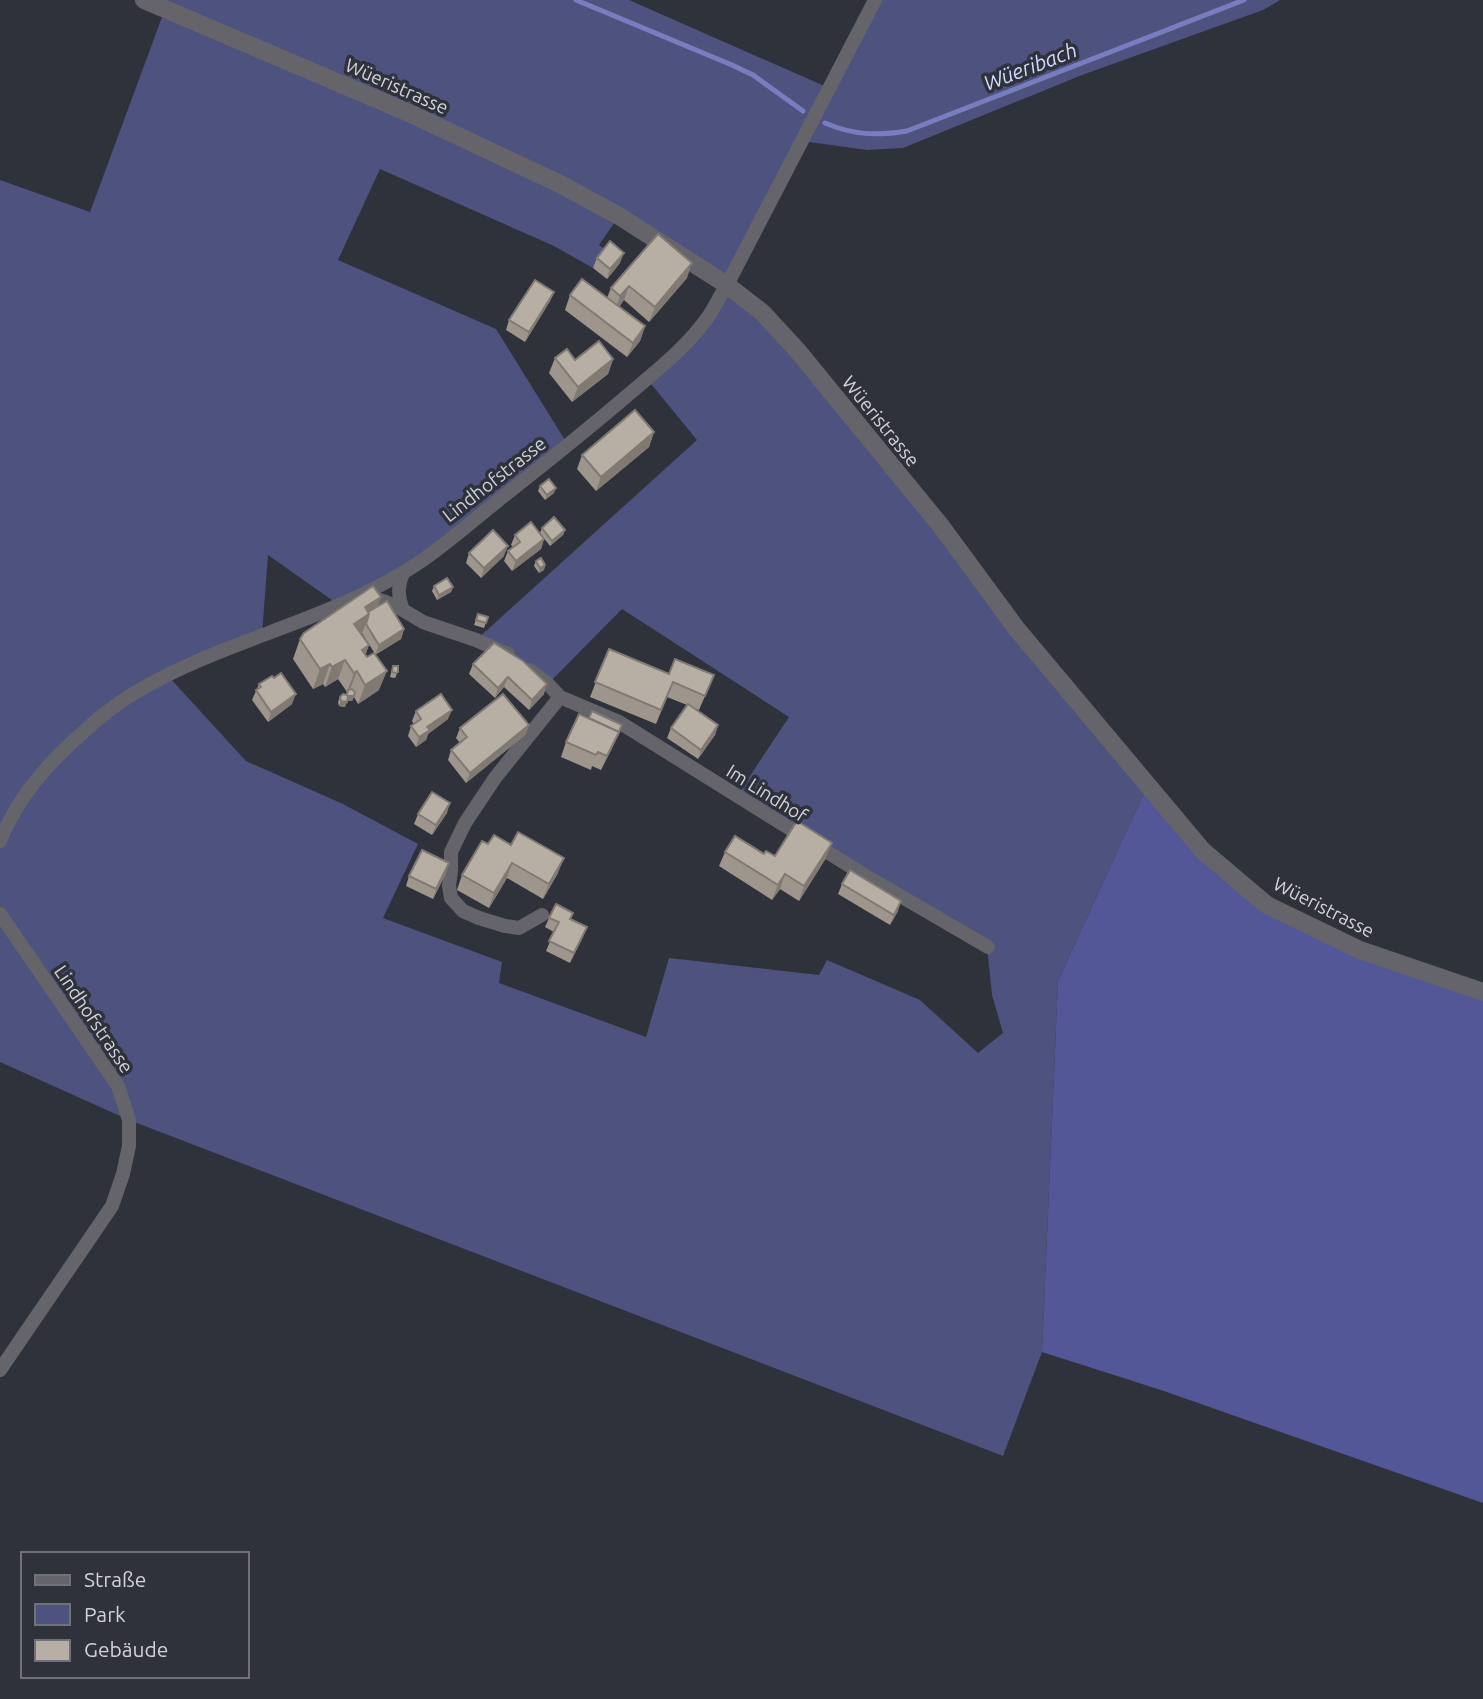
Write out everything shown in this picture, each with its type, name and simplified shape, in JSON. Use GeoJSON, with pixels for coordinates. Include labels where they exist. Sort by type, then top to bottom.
{"type":"FeatureCollection","features":[{"type":"Feature","properties":{"kind":"street","name":"Wüeristrasse"},"geometry":{"type":"LineString","coordinates":[[144,0],[409,113],[560,184],[619,216],[727,285],[763,313],[797,350],[940,526],[1016,628],[1203,851],[1267,905],[1360,950],[1483,992]]}},
{"type":"Feature","properties":{"kind":"street","name":"Lindhofstrasse"},"geometry":{"type":"LineString","coordinates":[[0,841],[16,808],[42,774],[87,728],[118,704],[150,684],[193,663],[361,595],[403,573],[568,445],[683,347],[707,318],[727,285],[875,0]]}},
{"type":"Feature","properties":{"kind":"street"},"geometry":{"type":"LineString","coordinates":[[403,573],[399,593],[403,610]]}},
{"type":"Feature","properties":{"kind":"street","name":"Im Lindhof"},"geometry":{"type":"LineString","coordinates":[[361,595],[378,599],[423,622],[476,640],[509,655],[560,696],[619,722],[838,859],[988,947]]}},
{"type":"Feature","properties":{"kind":"street"},"geometry":{"type":"LineString","coordinates":[[542,915],[519,928],[505,926],[463,911],[451,898],[451,852],[465,823],[495,778],[560,696]]}},
{"type":"Feature","properties":{"kind":"street","name":"Lindhofstrasse"},"geometry":{"type":"LineString","coordinates":[[0,914],[118,1086],[129,1120],[129,1146],[112,1206],[0,1370]]}},
{"type":"Feature","properties":{"kind":"green space"},"geometry":{"type":"Polygon","coordinates":[[[144,0],[629,0],[829,88],[875,0],[1280,0],[1263,10],[1082,75],[903,148],[867,150],[802,141],[727,285],[797,350],[1148,784],[1058,981],[1042,1352],[1003,1456],[129,1120],[0,1062],[0,180],[90,212],[165,9],[144,0]],[[380,169],[338,260],[496,329],[568,445],[423,560],[339,605],[268,555],[262,635],[168,676],[246,761],[343,804],[418,844],[383,918],[502,962],[499,983],[646,1037],[669,958],[819,975],[827,960],[920,1000],[978,1053],[1003,1033],[992,995],[987,947],[736,797],[789,717],[622,609],[548,684],[476,640],[697,440],[647,379],[683,347],[726,285],[619,216],[599,245],[607,251],[593,268],[554,246],[380,169]]]}},
{"type":"Feature","properties":{"kind":"shaded area"},"geometry":{"type":"Polygon","coordinates":[[[1148,784],[1267,905],[1483,992],[1483,1503],[1164,1391],[1042,1352],[1058,981],[1148,784]]]}},
{"type":"Feature","properties":{"kind":"building"},"geometry":{"type":"Polygon","coordinates":[[[658,234],[692,263],[655,307],[629,286],[620,296],[611,288],[658,234]]]}},
{"type":"Feature","properties":{"kind":"building"},"geometry":{"type":"Polygon","coordinates":[[[610,241],[624,253],[610,269],[597,258],[610,241]]]}},
{"type":"Feature","properties":{"kind":"building"},"geometry":{"type":"Polygon","coordinates":[[[582,279],[645,326],[633,343],[570,295],[582,279]]]}},
{"type":"Feature","properties":{"kind":"building"},"geometry":{"type":"Polygon","coordinates":[[[535,280],[554,292],[529,332],[509,320],[535,280]]]}},
{"type":"Feature","properties":{"kind":"building"},"geometry":{"type":"Polygon","coordinates":[[[599,341],[613,359],[578,387],[555,358],[567,349],[575,360],[599,341]]]}},
{"type":"Feature","properties":{"kind":"building"},"geometry":{"type":"Polygon","coordinates":[[[635,410],[654,432],[601,477],[582,455],[635,410]]]}},
{"type":"Feature","properties":{"kind":"building"},"geometry":{"type":"Polygon","coordinates":[[[549,479],[556,488],[547,495],[540,486],[549,479]]]}},
{"type":"Feature","properties":{"kind":"building"},"geometry":{"type":"Polygon","coordinates":[[[554,517],[565,530],[552,541],[542,528],[554,517]]]}},
{"type":"Feature","properties":{"kind":"building"},"geometry":{"type":"Polygon","coordinates":[[[531,522],[544,539],[516,561],[508,551],[520,542],[515,535],[531,522]]]}},
{"type":"Feature","properties":{"kind":"building"},"geometry":{"type":"Polygon","coordinates":[[[493,530],[508,546],[484,568],[469,553],[493,530]]]}},
{"type":"Feature","properties":{"kind":"building"},"geometry":{"type":"Polygon","coordinates":[[[541,558],[545,565],[540,568],[536,561],[541,558]]]}},
{"type":"Feature","properties":{"kind":"building"},"geometry":{"type":"Polygon","coordinates":[[[447,578],[453,587],[439,595],[434,586],[447,578]]]}},
{"type":"Feature","properties":{"kind":"building"},"geometry":{"type":"Polygon","coordinates":[[[373,586],[381,597],[365,607],[369,614],[354,624],[369,645],[362,650],[364,653],[367,657],[374,653],[387,671],[365,685],[357,671],[354,673],[345,660],[332,667],[330,664],[320,669],[300,639],[304,633],[373,586]]]}},
{"type":"Feature","properties":{"kind":"building"},"geometry":{"type":"Polygon","coordinates":[[[387,601],[404,629],[379,645],[366,624],[368,612],[387,601]]]}},
{"type":"Feature","properties":{"kind":"building"},"geometry":{"type":"Polygon","coordinates":[[[478,614],[488,617],[486,623],[476,620],[478,614]]]}},
{"type":"Feature","properties":{"kind":"building"},"geometry":{"type":"Polygon","coordinates":[[[494,643],[523,661],[547,684],[532,700],[508,677],[498,688],[473,664],[494,643]]]}},
{"type":"Feature","properties":{"kind":"building"},"geometry":{"type":"Polygon","coordinates":[[[609,649],[669,674],[675,659],[714,675],[705,696],[673,682],[661,710],[595,682],[609,649]]]}},
{"type":"Feature","properties":{"kind":"building"},"geometry":{"type":"Polygon","coordinates":[[[393,666],[398,666],[398,672],[392,672],[393,666]]]}},
{"type":"Feature","properties":{"kind":"building"},"geometry":{"type":"Polygon","coordinates":[[[281,673],[296,694],[271,712],[256,690],[261,687],[259,684],[281,673]]]}},
{"type":"Feature","properties":{"kind":"building"},"geometry":{"type":"Polygon","coordinates":[[[352,689],[354,696],[348,696],[347,702],[341,701],[340,697],[347,695],[348,690],[352,689]]]}},
{"type":"Feature","properties":{"kind":"building"},"geometry":{"type":"Polygon","coordinates":[[[441,694],[452,710],[427,727],[430,730],[419,737],[411,726],[421,719],[416,711],[441,694]]]}},
{"type":"Feature","properties":{"kind":"building"},"geometry":{"type":"Polygon","coordinates":[[[503,694],[529,725],[470,773],[451,750],[467,737],[460,728],[503,694]]]}},
{"type":"Feature","properties":{"kind":"building"},"geometry":{"type":"Polygon","coordinates":[[[688,704],[718,725],[701,750],[671,728],[688,704]]]}},
{"type":"Feature","properties":{"kind":"building"},"geometry":{"type":"Polygon","coordinates":[[[592,711],[622,725],[619,732],[589,718],[592,711]]]}},
{"type":"Feature","properties":{"kind":"building"},"geometry":{"type":"Polygon","coordinates":[[[579,714],[619,732],[607,756],[598,752],[596,755],[566,742],[579,714]]]}},
{"type":"Feature","properties":{"kind":"building"},"geometry":{"type":"Polygon","coordinates":[[[432,792],[450,803],[436,825],[418,814],[432,792]]]}},
{"type":"Feature","properties":{"kind":"building"},"geometry":{"type":"Polygon","coordinates":[[[797,821],[832,843],[804,886],[785,874],[778,885],[725,852],[735,836],[764,854],[766,851],[775,856],[797,821]]]}},
{"type":"Feature","properties":{"kind":"building"},"geometry":{"type":"Polygon","coordinates":[[[518,832],[564,858],[549,884],[512,863],[494,893],[462,875],[482,841],[488,844],[494,835],[511,845],[518,832]]]}},
{"type":"Feature","properties":{"kind":"building"},"geometry":{"type":"Polygon","coordinates":[[[422,850],[449,863],[436,889],[409,876],[422,850]]]}},
{"type":"Feature","properties":{"kind":"building"},"geometry":{"type":"Polygon","coordinates":[[[850,870],[901,901],[894,915],[842,884],[850,870]]]}},
{"type":"Feature","properties":{"kind":"building"},"geometry":{"type":"Polygon","coordinates":[[[556,904],[573,913],[570,919],[587,927],[574,953],[549,941],[559,922],[549,918],[556,904]]]}},
{"type":"Feature","properties":{"kind":"waterway","name":"Wüeribach"},"geometry":{"type":"LineString","coordinates":[[576,0],[753,75],[803,111]]}},
{"type":"Feature","properties":{"kind":"waterway","name":"Wüeribach"},"geometry":{"type":"LineString","coordinates":[[825,123],[865,133],[907,131],[1244,0]]}}]}
